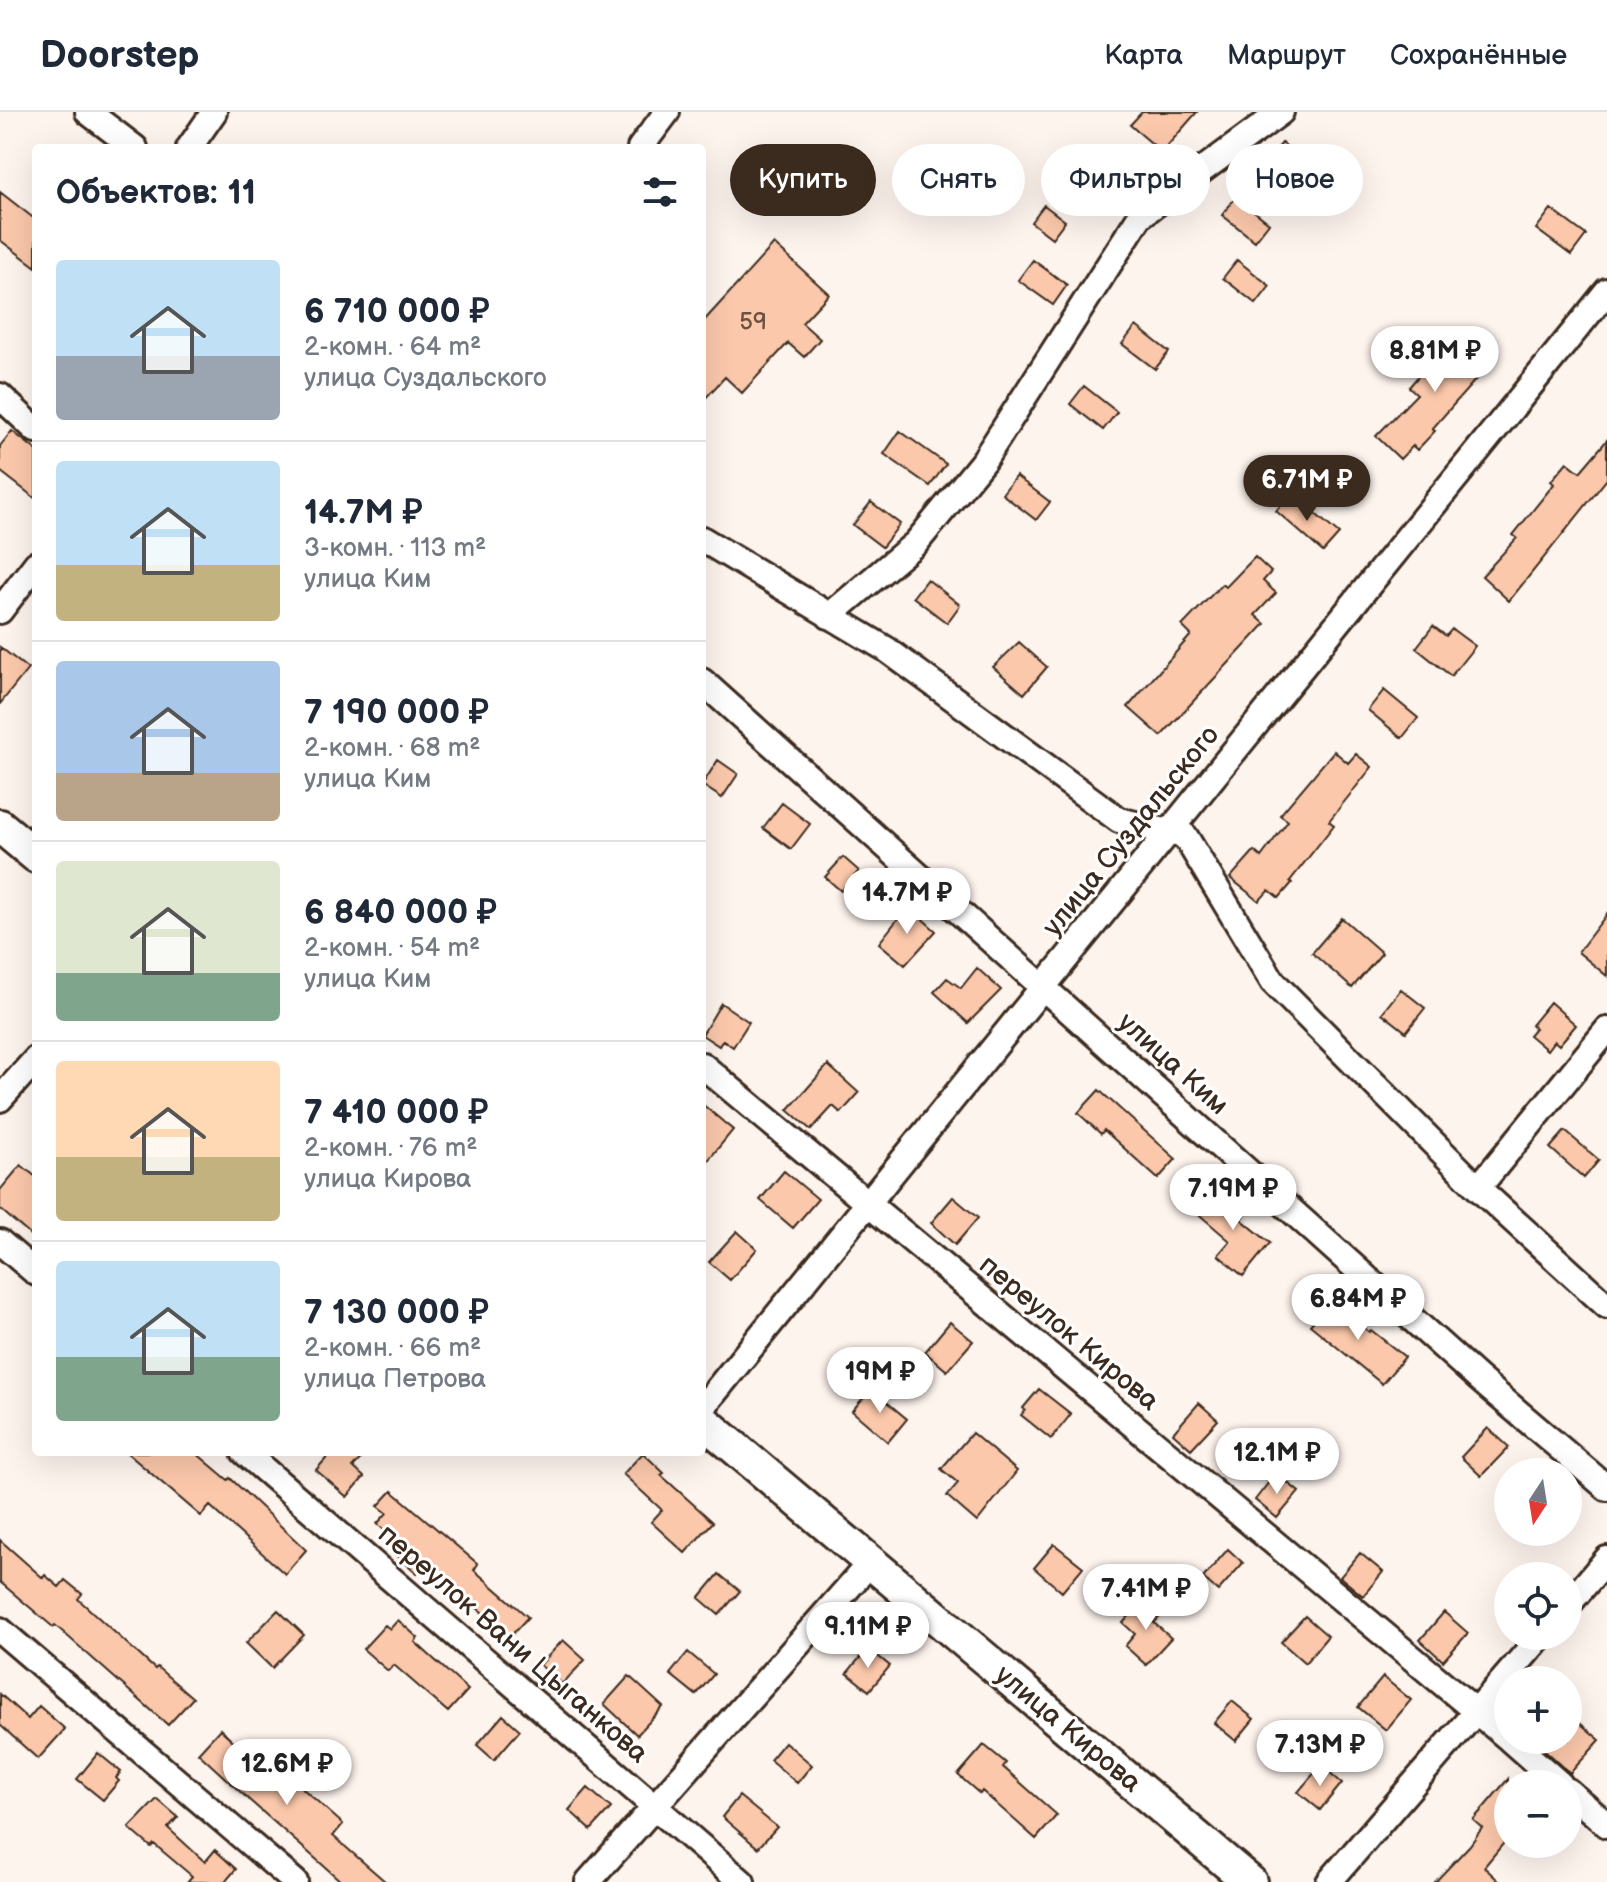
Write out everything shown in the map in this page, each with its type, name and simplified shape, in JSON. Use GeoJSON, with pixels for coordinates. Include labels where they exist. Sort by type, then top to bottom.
{"type":"FeatureCollection","features":[{"type":"Feature","properties":{"kind":"street"},"geometry":{"type":"LineString","coordinates":[[88,112],[130,144]]}},
{"type":"Feature","properties":{"kind":"street"},"geometry":{"type":"LineString","coordinates":[[192,144],[214,112]]}},
{"type":"Feature","properties":{"kind":"street"},"geometry":{"type":"LineString","coordinates":[[643,144],[667,112]]}},
{"type":"Feature","properties":{"kind":"street"},"geometry":{"type":"LineString","coordinates":[[829,616],[916,543],[984,460],[1140,216],[1281,112]]}},
{"type":"Feature","properties":{"kind":"street","name":"улица Суздальского"},"geometry":{"type":"LineString","coordinates":[[706,1403],[1607,291]]}},
{"type":"Feature","properties":{"kind":"street"},"geometry":{"type":"LineString","coordinates":[[0,396],[32,426]]}},
{"type":"Feature","properties":{"kind":"street"},"geometry":{"type":"LineString","coordinates":[[706,541],[886,649],[1119,820],[1185,836],[1273,982],[1478,1188],[1607,1306]]}},
{"type":"Feature","properties":{"kind":"street"},"geometry":{"type":"LineString","coordinates":[[0,611],[32,569]]}},
{"type":"Feature","properties":{"kind":"street","name":"улица Ким"},"geometry":{"type":"LineString","coordinates":[[706,685],[1479,1379],[1607,1488]]}},
{"type":"Feature","properties":{"kind":"street"},"geometry":{"type":"LineString","coordinates":[[0,826],[32,853]]}},
{"type":"Feature","properties":{"kind":"street"},"geometry":{"type":"LineString","coordinates":[[1478,1188],[1607,1030]]}},
{"type":"Feature","properties":{"kind":"street"},"geometry":{"type":"LineString","coordinates":[[0,1099],[32,1063]]}},
{"type":"Feature","properties":{"kind":"street","name":"переулок Кирова"},"geometry":{"type":"LineString","coordinates":[[706,1068],[1494,1726]]}},
{"type":"Feature","properties":{"kind":"street"},"geometry":{"type":"LineString","coordinates":[[0,1242],[32,1270]]}},
{"type":"Feature","properties":{"kind":"street","name":"улица Кирова"},"geometry":{"type":"LineString","coordinates":[[706,1423],[1250,1882]]}},
{"type":"Feature","properties":{"kind":"street","name":"переулок Вани Цыганкова"},"geometry":{"type":"LineString","coordinates":[[249,1456],[742,1882]]}},
{"type":"Feature","properties":{"kind":"street"},"geometry":{"type":"LineString","coordinates":[[1582,1588],[1607,1559]]}},
{"type":"Feature","properties":{"kind":"street"},"geometry":{"type":"LineString","coordinates":[[588,1882],[870,1563]]}},
{"type":"Feature","properties":{"kind":"street"},"geometry":{"type":"LineString","coordinates":[[0,1630],[295,1882]]}},
{"type":"Feature","properties":{"kind":"street"},"geometry":{"type":"LineString","coordinates":[[1329,1882],[1529,1650]]}},
{"type":"Feature","properties":{"kind":"street","name":"переулок Кирова"},"geometry":{"type":"LineString","coordinates":[[1526,1754],[1544,1770]]}},
{"type":"Feature","properties":{"kind":"street"},"geometry":{"type":"LineString","coordinates":[[1582,1803],[1607,1825]]}},
{"type":"Feature","properties":{"kind":"building"},"geometry":{"type":"Polygon","coordinates":[[[1142,112],[1197,112],[1169,144],[1153,144],[1130,125],[1142,112]]]}},
{"type":"Feature","properties":{"kind":"building"},"geometry":{"type":"Polygon","coordinates":[[[0,192],[32,217],[32,264],[0,240],[0,192]]]}},
{"type":"Feature","properties":{"kind":"building"},"geometry":{"type":"Polygon","coordinates":[[[1041,209],[1041,216],[1058,216],[1065,221],[1052,238],[1031,222],[1041,209]]]}},
{"type":"Feature","properties":{"kind":"building"},"geometry":{"type":"Polygon","coordinates":[[[1551,209],[1586,235],[1571,255],[1536,229],[1551,209]]]}},
{"type":"Feature","properties":{"kind":"building"},"geometry":{"type":"Polygon","coordinates":[[[1226,210],[1226,216],[1260,216],[1269,223],[1255,241],[1222,215],[1226,210]]]}},
{"type":"Feature","properties":{"kind":"building"},"geometry":{"type":"Polygon","coordinates":[[[774,244],[829,294],[802,323],[820,339],[804,357],[788,343],[742,393],[725,377],[706,398],[706,319],[774,244]]]}},
{"type":"Feature","properties":{"kind":"building"},"geometry":{"type":"Polygon","coordinates":[[[1033,260],[1067,285],[1053,305],[1018,280],[1033,260]]]}},
{"type":"Feature","properties":{"kind":"building"},"geometry":{"type":"Polygon","coordinates":[[[1237,260],[1270,286],[1256,304],[1223,278],[1237,260]]]}},
{"type":"Feature","properties":{"kind":"building"},"geometry":{"type":"Polygon","coordinates":[[[1136,326],[1169,352],[1155,369],[1122,344],[1136,326]]]}},
{"type":"Feature","properties":{"kind":"building"},"geometry":{"type":"Polygon","coordinates":[[[1458,330],[1493,360],[1432,429],[1435,431],[1417,450],[1413,446],[1400,459],[1376,436],[1417,394],[1409,387],[1458,330]]]}},
{"type":"Feature","properties":{"kind":"building"},"geometry":{"type":"Polygon","coordinates":[[[1084,386],[1117,412],[1103,430],[1070,404],[1084,386]]]}},
{"type":"Feature","properties":{"kind":"building"},"geometry":{"type":"Polygon","coordinates":[[[12,431],[32,447],[32,496],[0,471],[0,446],[12,431]]]}},
{"type":"Feature","properties":{"kind":"building"},"geometry":{"type":"Polygon","coordinates":[[[900,431],[946,464],[930,486],[884,454],[900,431]]]}},
{"type":"Feature","properties":{"kind":"building"},"geometry":{"type":"Polygon","coordinates":[[[1607,440],[1607,479],[1509,601],[1482,576],[1517,538],[1513,535],[1554,484],[1551,481],[1567,462],[1580,472],[1607,440]]]}},
{"type":"Feature","properties":{"kind":"building"},"geometry":{"type":"Polygon","coordinates":[[[1016,476],[1050,502],[1036,520],[1002,494],[1016,476]]]}},
{"type":"Feature","properties":{"kind":"building"},"geometry":{"type":"Polygon","coordinates":[[[1291,493],[1339,534],[1323,552],[1276,511],[1291,493]]]}},
{"type":"Feature","properties":{"kind":"building"},"geometry":{"type":"Polygon","coordinates":[[[871,502],[900,524],[882,547],[853,525],[871,502]]]}},
{"type":"Feature","properties":{"kind":"building"},"geometry":{"type":"Polygon","coordinates":[[[1255,557],[1271,572],[1263,581],[1276,593],[1255,615],[1265,624],[1161,736],[1128,707],[1191,635],[1182,626],[1222,584],[1226,587],[1255,557]]]}},
{"type":"Feature","properties":{"kind":"building"},"geometry":{"type":"Polygon","coordinates":[[[927,579],[960,605],[947,623],[913,597],[927,579]]]}},
{"type":"Feature","properties":{"kind":"building"},"geometry":{"type":"Polygon","coordinates":[[[1433,626],[1446,636],[1452,629],[1475,646],[1451,676],[1416,648],[1433,626]]]}},
{"type":"Feature","properties":{"kind":"building"},"geometry":{"type":"Polygon","coordinates":[[[1019,642],[1047,667],[1024,694],[993,667],[1019,642]]]}},
{"type":"Feature","properties":{"kind":"building"},"geometry":{"type":"Polygon","coordinates":[[[0,647],[28,669],[0,704],[0,647]]]}},
{"type":"Feature","properties":{"kind":"building"},"geometry":{"type":"Polygon","coordinates":[[[1384,690],[1418,718],[1402,738],[1368,710],[1384,690]]]}},
{"type":"Feature","properties":{"kind":"building"},"geometry":{"type":"Polygon","coordinates":[[[1334,751],[1348,763],[1356,754],[1372,767],[1329,821],[1334,825],[1290,881],[1292,883],[1279,898],[1269,890],[1259,901],[1230,878],[1254,851],[1261,857],[1288,821],[1280,815],[1334,751]]]}},
{"type":"Feature","properties":{"kind":"building"},"geometry":{"type":"Polygon","coordinates":[[[718,760],[738,774],[722,798],[706,788],[706,779],[718,760]]]}},
{"type":"Feature","properties":{"kind":"building"},"geometry":{"type":"Polygon","coordinates":[[[782,803],[810,824],[791,849],[763,828],[782,803]]]}},
{"type":"Feature","properties":{"kind":"building"},"geometry":{"type":"Polygon","coordinates":[[[843,857],[859,871],[841,891],[825,877],[843,857]]]}},
{"type":"Feature","properties":{"kind":"building"},"geometry":{"type":"Polygon","coordinates":[[[908,906],[936,931],[905,965],[879,943],[908,906]]]}},
{"type":"Feature","properties":{"kind":"building"},"geometry":{"type":"Polygon","coordinates":[[[1607,914],[1607,976],[1578,952],[1607,914]]]}},
{"type":"Feature","properties":{"kind":"building"},"geometry":{"type":"Polygon","coordinates":[[[1342,918],[1382,953],[1352,988],[1312,953],[1342,918]]]}},
{"type":"Feature","properties":{"kind":"building"},"geometry":{"type":"Polygon","coordinates":[[[977,968],[1001,990],[968,1023],[934,992],[947,978],[961,988],[977,968]]]}},
{"type":"Feature","properties":{"kind":"building"},"geometry":{"type":"Polygon","coordinates":[[[1401,989],[1425,1008],[1406,1032],[1382,1013],[1401,989]]]}},
{"type":"Feature","properties":{"kind":"building"},"geometry":{"type":"Polygon","coordinates":[[[1550,1002],[1576,1025],[1559,1045],[1554,1041],[1547,1050],[1529,1035],[1535,1028],[1531,1025],[1550,1002]]]}},
{"type":"Feature","properties":{"kind":"building"},"geometry":{"type":"Polygon","coordinates":[[[721,1003],[749,1022],[733,1047],[723,1040],[719,1046],[706,1038],[706,1028],[721,1003]]]}},
{"type":"Feature","properties":{"kind":"building"},"geometry":{"type":"Polygon","coordinates":[[[828,1065],[859,1093],[841,1113],[833,1106],[811,1130],[788,1110],[828,1065]]]}},
{"type":"Feature","properties":{"kind":"building"},"geometry":{"type":"Polygon","coordinates":[[[1099,1090],[1176,1159],[1158,1179],[1104,1130],[1101,1134],[1078,1113],[1099,1090]]]}},
{"type":"Feature","properties":{"kind":"building"},"geometry":{"type":"Polygon","coordinates":[[[706,1107],[733,1130],[706,1163],[706,1107]]]}},
{"type":"Feature","properties":{"kind":"building"},"geometry":{"type":"Polygon","coordinates":[[[1565,1131],[1599,1160],[1584,1178],[1550,1148],[1565,1131]]]}},
{"type":"Feature","properties":{"kind":"building"},"geometry":{"type":"Polygon","coordinates":[[[21,1165],[32,1174],[32,1237],[0,1209],[0,1190],[21,1165]]]}},
{"type":"Feature","properties":{"kind":"building"},"geometry":{"type":"Polygon","coordinates":[[[784,1171],[818,1199],[793,1228],[760,1200],[784,1171]]]}},
{"type":"Feature","properties":{"kind":"building"},"geometry":{"type":"Polygon","coordinates":[[[1215,1188],[1244,1215],[1241,1219],[1270,1243],[1243,1276],[1218,1255],[1230,1241],[1195,1211],[1215,1188]]]}},
{"type":"Feature","properties":{"kind":"building"},"geometry":{"type":"Polygon","coordinates":[[[953,1197],[978,1218],[955,1245],[931,1223],[953,1197]]]}},
{"type":"Feature","properties":{"kind":"building"},"geometry":{"type":"Polygon","coordinates":[[[737,1231],[757,1249],[730,1280],[709,1262],[737,1231]]]}},
{"type":"Feature","properties":{"kind":"building"},"geometry":{"type":"Polygon","coordinates":[[[1332,1300],[1369,1332],[1371,1330],[1405,1357],[1382,1384],[1310,1325],[1332,1300]]]}},
{"type":"Feature","properties":{"kind":"building"},"geometry":{"type":"Polygon","coordinates":[[[950,1322],[973,1341],[947,1371],[925,1352],[950,1322]]]}},
{"type":"Feature","properties":{"kind":"building"},"geometry":{"type":"Polygon","coordinates":[[[871,1389],[907,1419],[888,1442],[852,1411],[871,1389]]]}},
{"type":"Feature","properties":{"kind":"building"},"geometry":{"type":"Polygon","coordinates":[[[1039,1389],[1071,1414],[1051,1439],[1021,1415],[1039,1389]]]}},
{"type":"Feature","properties":{"kind":"building"},"geometry":{"type":"Polygon","coordinates":[[[1199,1403],[1218,1420],[1191,1449],[1173,1433],[1199,1403]]]}},
{"type":"Feature","properties":{"kind":"building"},"geometry":{"type":"Polygon","coordinates":[[[1488,1428],[1509,1447],[1498,1458],[1494,1458],[1494,1463],[1481,1476],[1461,1457],[1488,1428]]]}},
{"type":"Feature","properties":{"kind":"building"},"geometry":{"type":"Polygon","coordinates":[[[972,1433],[1017,1471],[977,1522],[947,1496],[958,1483],[941,1469],[972,1433]]]}},
{"type":"Feature","properties":{"kind":"building"},"geometry":{"type":"Polygon","coordinates":[[[131,1456],[200,1456],[228,1480],[230,1478],[306,1550],[285,1574],[210,1506],[201,1516],[131,1456]]]}},
{"type":"Feature","properties":{"kind":"building"},"geometry":{"type":"Polygon","coordinates":[[[328,1456],[363,1456],[353,1467],[364,1477],[347,1497],[316,1470],[328,1456]]]}},
{"type":"Feature","properties":{"kind":"building"},"geometry":{"type":"Polygon","coordinates":[[[640,1456],[646,1456],[664,1473],[661,1475],[713,1522],[685,1553],[651,1522],[662,1510],[623,1474],[640,1456]]]}},
{"type":"Feature","properties":{"kind":"building"},"geometry":{"type":"Polygon","coordinates":[[[1276,1473],[1299,1492],[1277,1518],[1255,1500],[1276,1473]]]}},
{"type":"Feature","properties":{"kind":"building"},"geometry":{"type":"Polygon","coordinates":[[[392,1491],[478,1564],[474,1570],[528,1617],[507,1640],[482,1617],[484,1614],[425,1563],[417,1573],[396,1555],[404,1546],[377,1524],[387,1513],[378,1506],[392,1491]]]}},
{"type":"Feature","properties":{"kind":"building"},"geometry":{"type":"Polygon","coordinates":[[[0,1540],[43,1578],[45,1575],[59,1587],[65,1580],[82,1594],[78,1599],[155,1669],[157,1667],[193,1698],[168,1725],[55,1625],[53,1627],[0,1582],[0,1540]]]}},
{"type":"Feature","properties":{"kind":"building"},"geometry":{"type":"Polygon","coordinates":[[[1054,1544],[1083,1567],[1062,1592],[1034,1568],[1054,1544]]]}},
{"type":"Feature","properties":{"kind":"building"},"geometry":{"type":"Polygon","coordinates":[[[1228,1549],[1243,1563],[1218,1591],[1203,1578],[1228,1549]]]}},
{"type":"Feature","properties":{"kind":"building"},"geometry":{"type":"Polygon","coordinates":[[[1360,1553],[1383,1572],[1363,1596],[1340,1577],[1360,1553]]]}},
{"type":"Feature","properties":{"kind":"building"},"geometry":{"type":"Polygon","coordinates":[[[719,1574],[740,1591],[719,1615],[699,1598],[719,1574]]]}},
{"type":"Feature","properties":{"kind":"building"},"geometry":{"type":"Polygon","coordinates":[[[1146,1597],[1163,1613],[1154,1623],[1171,1638],[1146,1665],[1125,1646],[1135,1634],[1123,1623],[1146,1597]]]}},
{"type":"Feature","properties":{"kind":"building"},"geometry":{"type":"Polygon","coordinates":[[[278,1610],[304,1635],[272,1668],[246,1643],[278,1610]]]}},
{"type":"Feature","properties":{"kind":"building"},"geometry":{"type":"Polygon","coordinates":[[[1444,1612],[1468,1633],[1443,1661],[1420,1640],[1444,1612]]]}},
{"type":"Feature","properties":{"kind":"building"},"geometry":{"type":"Polygon","coordinates":[[[1305,1616],[1328,1636],[1305,1663],[1281,1642],[1305,1616]]]}},
{"type":"Feature","properties":{"kind":"building"},"geometry":{"type":"Polygon","coordinates":[[[398,1620],[418,1638],[415,1642],[468,1690],[448,1712],[394,1665],[388,1671],[363,1649],[385,1625],[390,1629],[398,1620]]]}},
{"type":"Feature","properties":{"kind":"building"},"geometry":{"type":"Polygon","coordinates":[[[563,1640],[585,1660],[562,1684],[540,1665],[563,1640]]]}},
{"type":"Feature","properties":{"kind":"building"},"geometry":{"type":"Polygon","coordinates":[[[868,1648],[890,1666],[869,1691],[847,1673],[868,1648]]]}},
{"type":"Feature","properties":{"kind":"building"},"geometry":{"type":"Polygon","coordinates":[[[688,1652],[714,1674],[696,1695],[670,1674],[688,1652]]]}},
{"type":"Feature","properties":{"kind":"building"},"geometry":{"type":"Polygon","coordinates":[[[629,1676],[663,1707],[637,1735],[604,1704],[629,1676]]]}},
{"type":"Feature","properties":{"kind":"building"},"geometry":{"type":"Polygon","coordinates":[[[1383,1677],[1411,1700],[1386,1730],[1358,1707],[1383,1677]]]}},
{"type":"Feature","properties":{"kind":"building"},"geometry":{"type":"Polygon","coordinates":[[[0,1694],[28,1719],[39,1706],[65,1729],[38,1759],[0,1725],[0,1694]]]}},
{"type":"Feature","properties":{"kind":"building"},"geometry":{"type":"Polygon","coordinates":[[[1232,1701],[1254,1719],[1236,1741],[1214,1723],[1232,1701]]]}},
{"type":"Feature","properties":{"kind":"building"},"geometry":{"type":"Polygon","coordinates":[[[503,1715],[520,1730],[494,1760],[477,1745],[503,1715]]]}},
{"type":"Feature","properties":{"kind":"building"},"geometry":{"type":"Polygon","coordinates":[[[1582,1725],[1600,1740],[1573,1770],[1567,1770],[1549,1754],[1582,1754],[1582,1725]]]}},
{"type":"Feature","properties":{"kind":"building"},"geometry":{"type":"Polygon","coordinates":[[[220,1729],[260,1765],[267,1757],[343,1824],[333,1836],[386,1882],[342,1882],[198,1753],[220,1729]]]}},
{"type":"Feature","properties":{"kind":"building"},"geometry":{"type":"Polygon","coordinates":[[[785,1742],[812,1765],[797,1783],[770,1760],[785,1742]]]}},
{"type":"Feature","properties":{"kind":"building"},"geometry":{"type":"Polygon","coordinates":[[[984,1745],[1006,1763],[1003,1767],[1057,1815],[1036,1839],[982,1791],[980,1794],[958,1775],[984,1745]]]}},
{"type":"Feature","properties":{"kind":"building"},"geometry":{"type":"Polygon","coordinates":[[[98,1753],[121,1772],[116,1778],[119,1781],[103,1800],[77,1779],[98,1753]]]}},
{"type":"Feature","properties":{"kind":"building"},"geometry":{"type":"Polygon","coordinates":[[[1321,1765],[1342,1783],[1320,1810],[1298,1792],[1321,1765]]]}},
{"type":"Feature","properties":{"kind":"building"},"geometry":{"type":"Polygon","coordinates":[[[588,1788],[611,1808],[591,1830],[569,1810],[588,1788]]]}},
{"type":"Feature","properties":{"kind":"building"},"geometry":{"type":"Polygon","coordinates":[[[1494,1795],[1494,1855],[1484,1867],[1500,1882],[1435,1882],[1482,1828],[1473,1820],[1494,1795]]]}},
{"type":"Feature","properties":{"kind":"building"},"geometry":{"type":"Polygon","coordinates":[[[739,1796],[777,1827],[758,1848],[722,1817],[739,1796]]]}},
{"type":"Feature","properties":{"kind":"building"},"geometry":{"type":"Polygon","coordinates":[[[157,1799],[178,1817],[168,1828],[205,1862],[215,1850],[236,1869],[225,1882],[187,1882],[192,1876],[154,1844],[151,1847],[129,1828],[157,1799]]]}}]}
